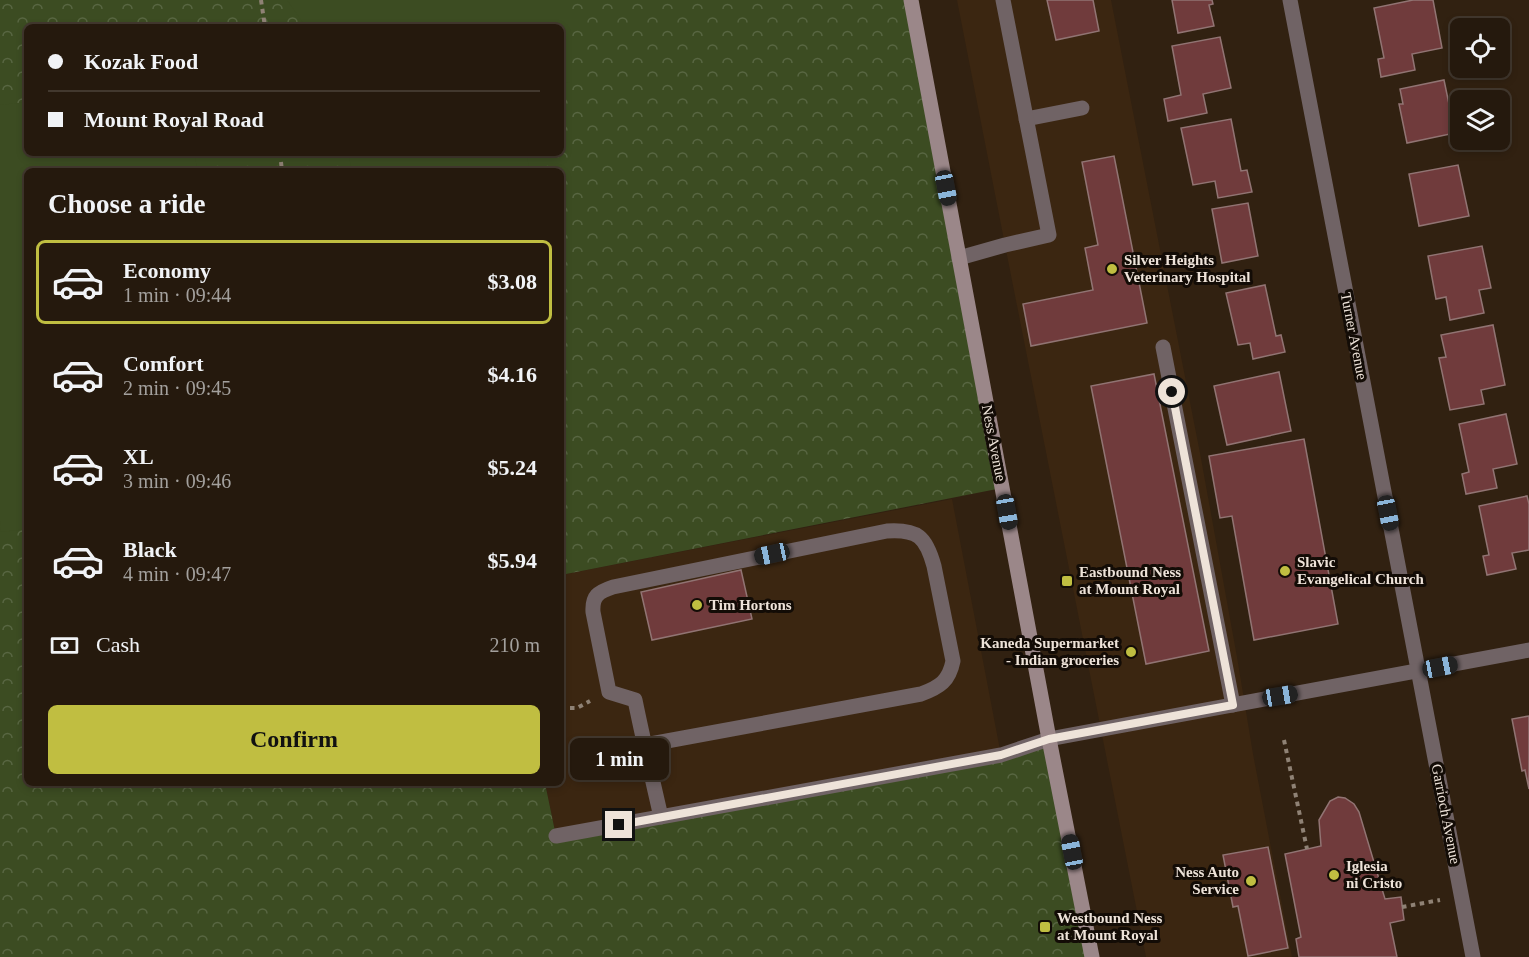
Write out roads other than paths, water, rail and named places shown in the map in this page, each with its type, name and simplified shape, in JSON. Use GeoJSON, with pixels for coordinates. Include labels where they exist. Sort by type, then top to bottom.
{"type":"FeatureCollection","features":[{"type":"Feature","properties":{"kind":"main road","name":"Ness Avenue"},"geometry":{"type":"LineString","coordinates":[[911,0],[1092,957]]}},
{"type":"Feature","properties":{"kind":"street"},"geometry":{"type":"LineString","coordinates":[[960,258],[1049,235],[1003,0]]}},
{"type":"Feature","properties":{"kind":"street","name":"Turner Avenue"},"geometry":{"type":"LineString","coordinates":[[1290,0],[1418,671]]}},
{"type":"Feature","properties":{"kind":"street"},"geometry":{"type":"LineString","coordinates":[[1026,119],[1082,108]]}},
{"type":"Feature","properties":{"kind":"street"},"geometry":{"type":"LineString","coordinates":[[1163,347],[1233,705]]}},
{"type":"Feature","properties":{"kind":"street"},"geometry":{"type":"LineString","coordinates":[[645,745],[921,694],[940,685],[950,674],[952,655],[934,566],[925,541],[911,532],[887,531],[605,589],[595,597],[592,612],[609,692],[635,700],[660,817]]}},
{"type":"Feature","properties":{"kind":"street"},"geometry":{"type":"LineString","coordinates":[[556,836],[1001,755],[1049,739],[1529,650]]}},
{"type":"Feature","properties":{"kind":"street","name":"Garrioch Avenue"},"geometry":{"type":"LineString","coordinates":[[1418,671],[1473,957]]}},
{"type":"Feature","properties":{"kind":"place","name":"Silver Heights Veterinary Hospital"},"geometry":{"type":"Point","coordinates":[1112,269]}},
{"type":"Feature","properties":{"kind":"place","name":"Slavic Evangelical Church"},"geometry":{"type":"Point","coordinates":[1285,571]}},
{"type":"Feature","properties":{"kind":"place","name":"Eastbound Ness at Mount Royal"},"geometry":{"type":"Point","coordinates":[1067,581]}},
{"type":"Feature","properties":{"kind":"place","name":"Tim Hortons"},"geometry":{"type":"Point","coordinates":[697,605]}},
{"type":"Feature","properties":{"kind":"place","name":"Kaneda Supermarket - Indian groceries"},"geometry":{"type":"Point","coordinates":[1131,652]}},
{"type":"Feature","properties":{"kind":"place","name":"Iglesia ni Cristo"},"geometry":{"type":"Point","coordinates":[1334,875]}},
{"type":"Feature","properties":{"kind":"place","name":"Ness Auto Service"},"geometry":{"type":"Point","coordinates":[1251,881]}},
{"type":"Feature","properties":{"kind":"place","name":"Westbound Ness at Mount Royal"},"geometry":{"type":"Point","coordinates":[1045,927]}}]}
